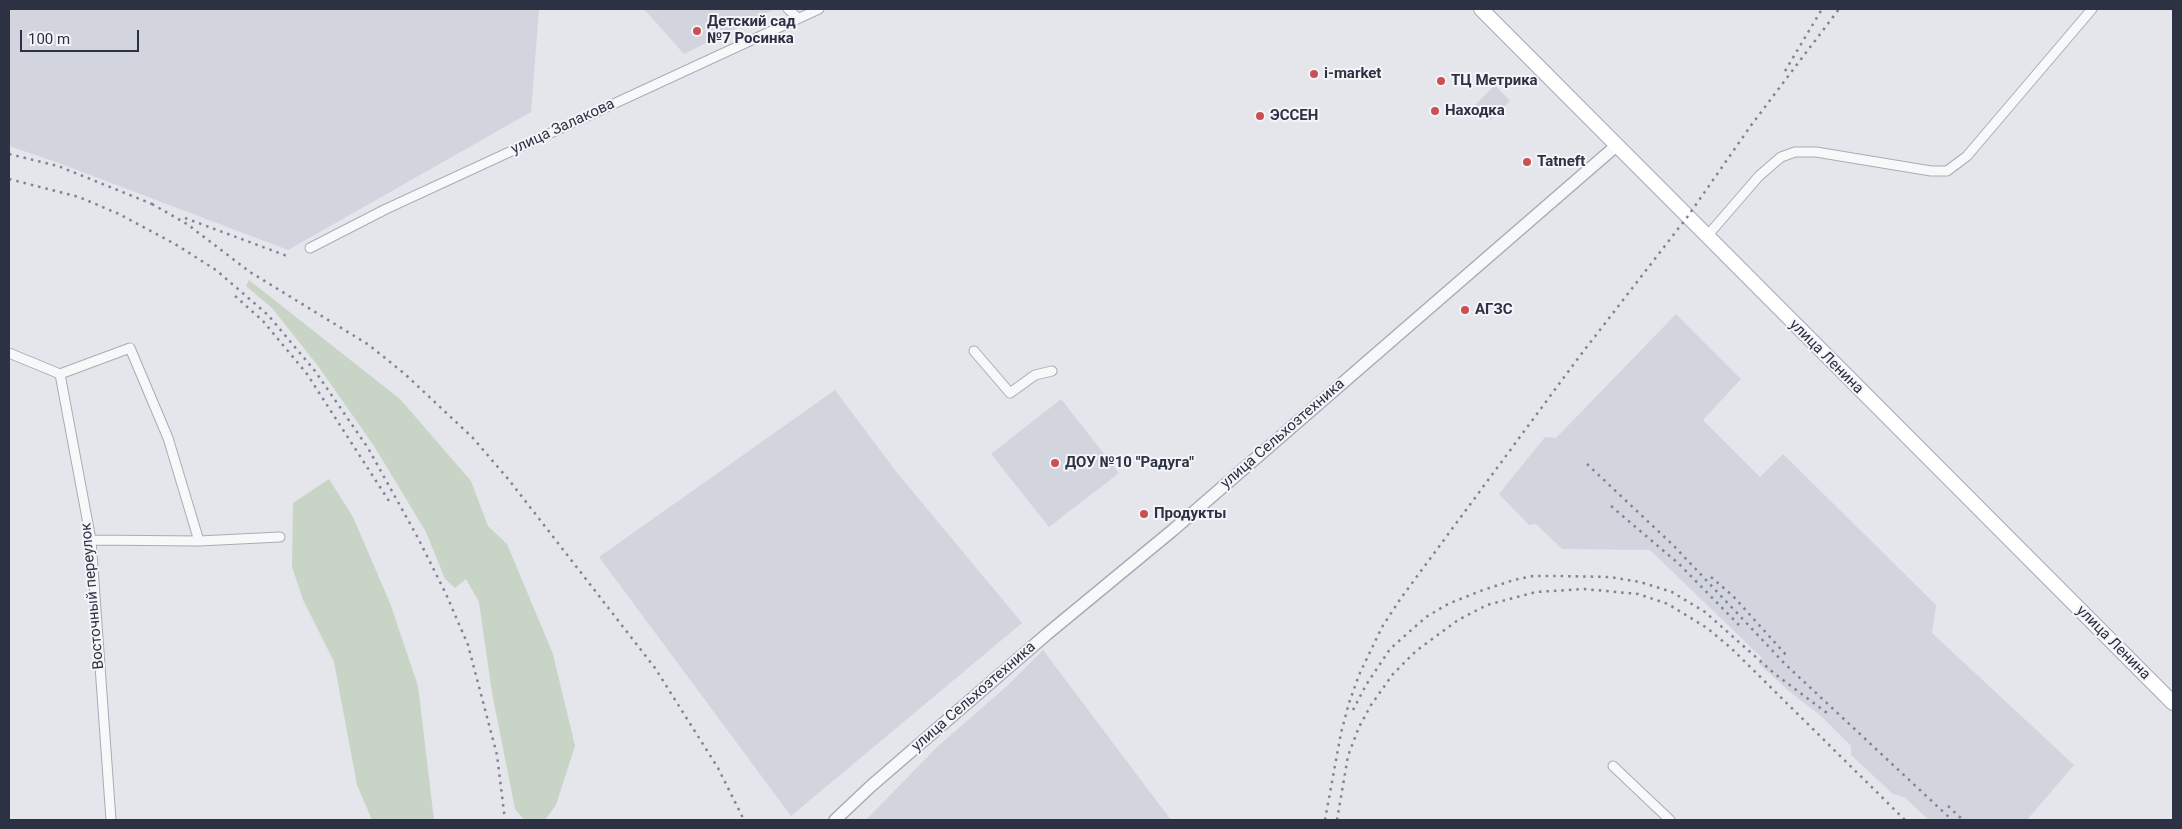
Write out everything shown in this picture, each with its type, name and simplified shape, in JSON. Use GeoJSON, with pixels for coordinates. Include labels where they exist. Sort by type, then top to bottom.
{"type":"FeatureCollection","features":[{"type":"Feature","properties":{"kind":"main road","name":"улица Ленина"},"geometry":{"type":"LineString","coordinates":[[1481,9],[2173,703]]}},
{"type":"Feature","properties":{"kind":"street"},"geometry":{"type":"LineString","coordinates":[[788,9],[798,18]]}},
{"type":"Feature","properties":{"kind":"street","name":"улица Залакова"},"geometry":{"type":"LineString","coordinates":[[310,248],[386,209],[818,9]]}},
{"type":"Feature","properties":{"kind":"street"},"geometry":{"type":"LineString","coordinates":[[1708,235],[1759,176],[1781,157],[1795,152],[1816,152],[1931,171],[1947,171],[1967,156],[2092,9]]}},
{"type":"Feature","properties":{"kind":"street","name":"улица Сельхозтехника"},"geometry":{"type":"LineString","coordinates":[[836,820],[860,795],[1047,634],[1173,530],[1616,146]]}},
{"type":"Feature","properties":{"kind":"street"},"geometry":{"type":"LineString","coordinates":[[9,354],[60,374],[130,348],[168,438],[199,541]]}},
{"type":"Feature","properties":{"kind":"street"},"geometry":{"type":"LineString","coordinates":[[974,351],[1010,393],[1035,375],[1052,371]]}},
{"type":"Feature","properties":{"kind":"street","name":"Восточный переулок"},"geometry":{"type":"LineString","coordinates":[[60,374],[91,540],[112,820]]}},
{"type":"Feature","properties":{"kind":"street"},"geometry":{"type":"LineString","coordinates":[[91,540],[199,541],[280,537]]}},
{"type":"Feature","properties":{"kind":"street"},"geometry":{"type":"LineString","coordinates":[[1612,766],[1670,820]]}},
{"type":"Feature","properties":{"kind":"shaded area"},"geometry":{"type":"Polygon","coordinates":[[[9,9],[539,9],[531,112],[288,250],[9,146],[9,9]]]}},
{"type":"Feature","properties":{"kind":"shaded area","name":"Детский сад №7 Росинка"},"geometry":{"type":"Polygon","coordinates":[[[644,9],[775,9],[684,54],[644,9]]]}},
{"type":"Feature","properties":{"kind":"shaded area"},"geometry":{"type":"Polygon","coordinates":[[[1495,85],[1510,101],[1490,121],[1474,106],[1495,85]]]}},
{"type":"Feature","properties":{"kind":"shaded area"},"geometry":{"type":"Polygon","coordinates":[[[1676,314],[1741,379],[1703,420],[1760,477],[1783,454],[1936,605],[1932,633],[2074,765],[2027,820],[1929,820],[1904,797],[1893,794],[1851,755],[1851,746],[1820,715],[1790,692],[1758,663],[1762,658],[1650,550],[1562,549],[1536,524],[1529,525],[1499,494],[1545,437],[1556,438],[1676,314]]]}},
{"type":"Feature","properties":{"kind":"shaded area"},"geometry":{"type":"Polygon","coordinates":[[[835,390],[898,474],[1022,623],[791,816],[599,557],[835,390]]]}},
{"type":"Feature","properties":{"kind":"shaded area","name":"ДОУ №10 \"Радуга\""},"geometry":{"type":"Polygon","coordinates":[[[1061,399],[1119,473],[1049,527],[991,454],[1061,399]]]}},
{"type":"Feature","properties":{"kind":"shaded area"},"geometry":{"type":"Polygon","coordinates":[[[1043,650],[1171,820],[866,820],[937,747],[1007,686],[1043,650]]]}},
{"type":"Feature","properties":{"kind":"green space"},"geometry":{"type":"Polygon","coordinates":[[[249,280],[400,399],[471,481],[488,526],[507,544],[553,654],[575,746],[556,805],[545,820],[524,820],[515,809],[492,693],[479,602],[466,579],[455,588],[445,579],[426,532],[374,446],[318,366],[272,308],[246,286],[249,280]]]}},
{"type":"Feature","properties":{"kind":"green space"},"geometry":{"type":"Polygon","coordinates":[[[329,479],[353,517],[390,603],[418,686],[434,820],[372,820],[357,785],[334,662],[303,600],[292,567],[293,503],[329,479]]]}},
{"type":"Feature","properties":{"kind":"railway"},"geometry":{"type":"LineString","coordinates":[[1785,71],[1822,9]]}},
{"type":"Feature","properties":{"kind":"railway"},"geometry":{"type":"LineString","coordinates":[[1325,820],[1341,733],[1349,703],[1359,675],[1382,627],[1401,598],[1579,357],[1688,216],[1752,124],[1839,9]]}},
{"type":"Feature","properties":{"kind":"railway"},"geometry":{"type":"LineString","coordinates":[[9,154],[58,166],[157,206]]}},
{"type":"Feature","properties":{"kind":"railway"},"geometry":{"type":"LineString","coordinates":[[9,179],[79,197],[119,214],[175,244],[216,270],[268,315],[315,371],[368,448],[418,538],[446,594],[468,645],[497,755],[505,820]]}},
{"type":"Feature","properties":{"kind":"railway"},"geometry":{"type":"LineString","coordinates":[[152,204],[187,224],[250,272],[369,345],[406,375],[473,438],[509,480],[655,668],[718,768],[744,820]]}},
{"type":"Feature","properties":{"kind":"railway"},"geometry":{"type":"LineString","coordinates":[[185,218],[287,256]]}},
{"type":"Feature","properties":{"kind":"railway"},"geometry":{"type":"LineString","coordinates":[[235,296],[263,321],[307,374],[389,501]]}},
{"type":"Feature","properties":{"kind":"railway"},"geometry":{"type":"LineString","coordinates":[[1587,464],[1674,546],[1785,664],[1952,820]]}},
{"type":"Feature","properties":{"kind":"railway"},"geometry":{"type":"LineString","coordinates":[[1611,506],[1679,564],[1739,625]]}},
{"type":"Feature","properties":{"kind":"railway"},"geometry":{"type":"LineString","coordinates":[[1353,710],[1366,685],[1390,649],[1426,617],[1448,604],[1514,580],[1533,576],[1559,576],[1610,577],[1640,582],[1672,592],[1705,612],[1775,674],[1827,713]]}},
{"type":"Feature","properties":{"kind":"railway"},"geometry":{"type":"LineString","coordinates":[[1711,577],[1733,596],[1787,656]]}},
{"type":"Feature","properties":{"kind":"railway"},"geometry":{"type":"LineString","coordinates":[[1337,820],[1348,756],[1359,727],[1371,705],[1393,674],[1416,651],[1458,620],[1487,605],[1536,592],[1584,589],[1638,594],[1668,604],[1707,628],[1731,648],[1905,820]]}},
{"type":"Feature","properties":{"kind":"railway"},"geometry":{"type":"LineString","coordinates":[[1948,806],[1963,820]]}},
{"type":"Feature","properties":{"kind":"place","name":"Детский сад №7 Росинка"},"geometry":{"type":"Point","coordinates":[697,31]}},
{"type":"Feature","properties":{"kind":"place","name":"i-market"},"geometry":{"type":"Point","coordinates":[1314,74]}},
{"type":"Feature","properties":{"kind":"place","name":"ТЦ Метрика"},"geometry":{"type":"Point","coordinates":[1441,81]}},
{"type":"Feature","properties":{"kind":"place","name":"Находка"},"geometry":{"type":"Point","coordinates":[1435,111]}},
{"type":"Feature","properties":{"kind":"place","name":"ЭССЕН"},"geometry":{"type":"Point","coordinates":[1260,116]}},
{"type":"Feature","properties":{"kind":"place","name":"Tatneft"},"geometry":{"type":"Point","coordinates":[1527,162]}},
{"type":"Feature","properties":{"kind":"place","name":"АГЗС"},"geometry":{"type":"Point","coordinates":[1465,310]}},
{"type":"Feature","properties":{"kind":"place","name":"ДОУ №10 \"Радуга\""},"geometry":{"type":"Point","coordinates":[1055,463]}},
{"type":"Feature","properties":{"kind":"place","name":"Продукты"},"geometry":{"type":"Point","coordinates":[1144,514]}}]}
